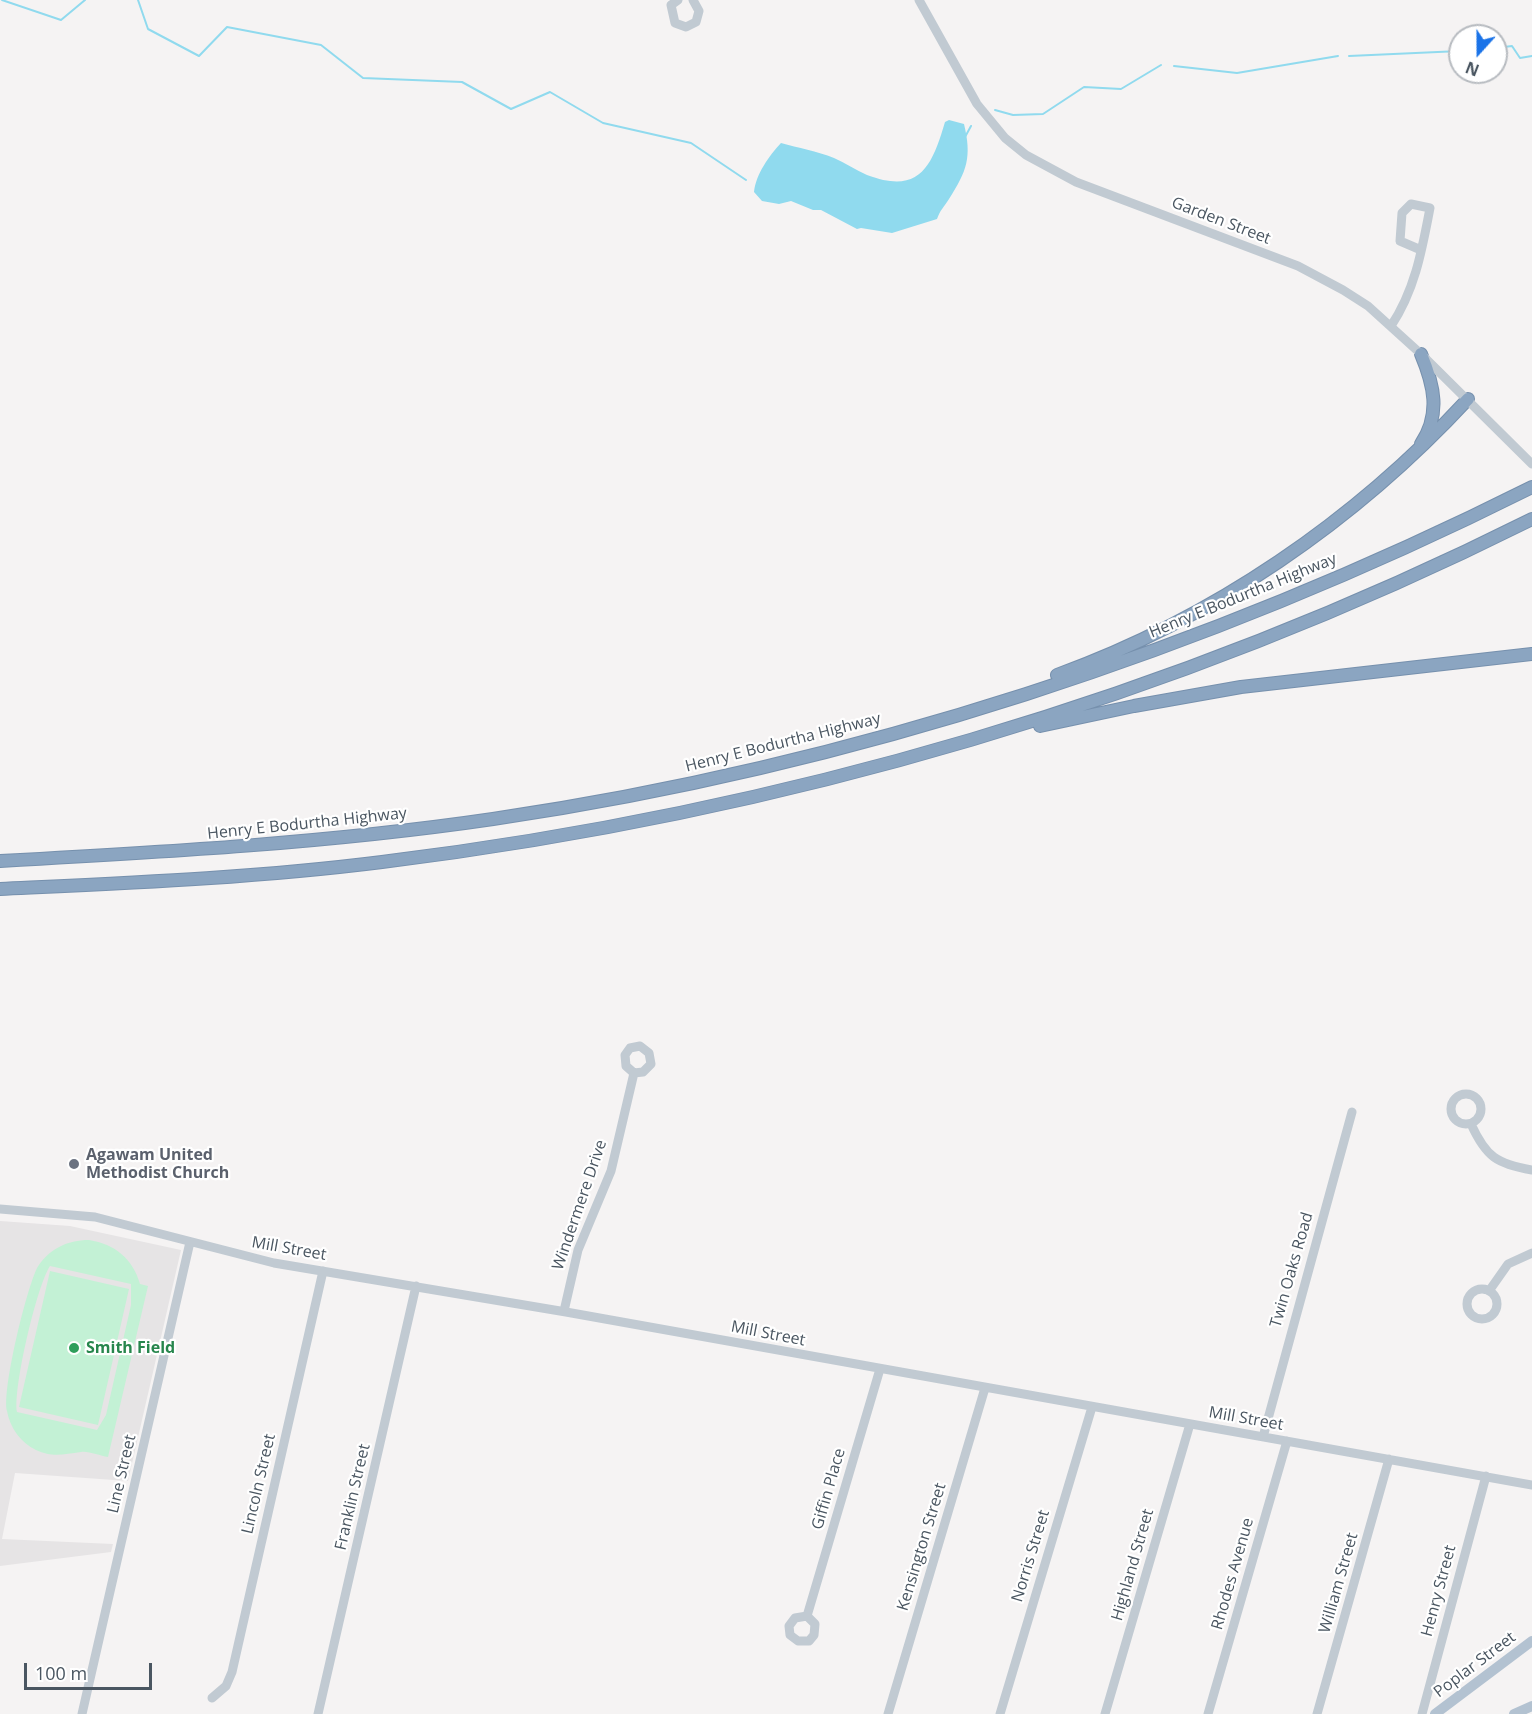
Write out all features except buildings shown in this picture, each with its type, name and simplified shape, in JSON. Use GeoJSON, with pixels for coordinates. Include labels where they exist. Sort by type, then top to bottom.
{"type":"FeatureCollection","features":[{"type":"Feature","properties":{"kind":"highway"},"geometry":{"type":"LineString","coordinates":[[1405,464],[1425,439],[1433,416],[1433,386],[1421,354]]}},
{"type":"Feature","properties":{"kind":"highway"},"geometry":{"type":"LineString","coordinates":[[888,734],[1065,672],[1174,625],[1264,571],[1322,531],[1405,464],[1468,399]]}},
{"type":"Feature","properties":{"kind":"highway","name":"Henry E Bodurtha Highway"},"geometry":{"type":"LineString","coordinates":[[0,861],[246,848],[474,822],[677,786],[888,734],[1077,677],[1214,627],[1406,547],[1532,487]]}},
{"type":"Feature","properties":{"kind":"highway"},"geometry":{"type":"LineString","coordinates":[[0,889],[255,875],[492,848],[716,806],[807,785],[957,744],[1098,700],[1225,654],[1398,582],[1532,519]]}},
{"type":"Feature","properties":{"kind":"highway"},"geometry":{"type":"LineString","coordinates":[[1486,659],[1532,649]]}},
{"type":"Feature","properties":{"kind":"highway"},"geometry":{"type":"LineString","coordinates":[[957,744],[1134,706],[1240,687],[1532,654]]}},
{"type":"Feature","properties":{"kind":"main road","name":"Poplar Street"},"geometry":{"type":"LineString","coordinates":[[1435,1714],[1532,1641]]}},
{"type":"Feature","properties":{"kind":"main road"},"geometry":{"type":"LineString","coordinates":[[1514,1714],[1532,1706]]}},
{"type":"Feature","properties":{"kind":"street"},"geometry":{"type":"LineString","coordinates":[[678,0],[671,5],[675,23],[686,27],[696,22],[699,11],[694,0]]}},
{"type":"Feature","properties":{"kind":"street","name":"Garden Street"},"geometry":{"type":"LineString","coordinates":[[919,0],[977,104],[1005,138],[1026,155],[1076,182],[1315,274],[1356,298],[1421,354],[1532,464]]}},
{"type":"Feature","properties":{"kind":"street"},"geometry":{"type":"LineString","coordinates":[[1391,326],[1406,303],[1421,250],[1430,208],[1411,204],[1402,213],[1400,241],[1421,250]]}},
{"type":"Feature","properties":{"kind":"street","name":"Windermere Drive"},"geometry":{"type":"LineString","coordinates":[[564,1311],[579,1250],[611,1171],[634,1073]]}},
{"type":"Feature","properties":{"kind":"street","name":"Twin Oaks Road"},"geometry":{"type":"LineString","coordinates":[[1263,1437],[1352,1112]]}},
{"type":"Feature","properties":{"kind":"street"},"geometry":{"type":"LineString","coordinates":[[1471,1124],[1478,1140],[1490,1155],[1506,1164],[1532,1170]]}},
{"type":"Feature","properties":{"kind":"street","name":"Mill Street"},"geometry":{"type":"LineString","coordinates":[[0,1209],[93,1216],[254,1259],[564,1311],[1532,1485]]}},
{"type":"Feature","properties":{"kind":"street","name":"Line Street"},"geometry":{"type":"LineString","coordinates":[[82,1714],[190,1242]]}},
{"type":"Feature","properties":{"kind":"street"},"geometry":{"type":"LineString","coordinates":[[1489,1291],[1508,1264],[1532,1253]]}},
{"type":"Feature","properties":{"kind":"street","name":"Lincoln Street"},"geometry":{"type":"LineString","coordinates":[[213,1698],[231,1677],[323,1271]]}},
{"type":"Feature","properties":{"kind":"street","name":"Franklin Street"},"geometry":{"type":"LineString","coordinates":[[318,1714],[416,1286]]}},
{"type":"Feature","properties":{"kind":"street","name":"Giffin Place"},"geometry":{"type":"LineString","coordinates":[[807,1616],[880,1369]]}},
{"type":"Feature","properties":{"kind":"street","name":"Kensington Street"},"geometry":{"type":"LineString","coordinates":[[888,1714],[985,1388]]}},
{"type":"Feature","properties":{"kind":"street","name":"Norris Street"},"geometry":{"type":"LineString","coordinates":[[1000,1714],[1092,1407]]}},
{"type":"Feature","properties":{"kind":"street","name":"Highland Street"},"geometry":{"type":"LineString","coordinates":[[1105,1714],[1190,1424]]}},
{"type":"Feature","properties":{"kind":"street","name":"Rhodes Avenue"},"geometry":{"type":"LineString","coordinates":[[1208,1714],[1287,1441]]}},
{"type":"Feature","properties":{"kind":"street","name":"William Street"},"geometry":{"type":"LineString","coordinates":[[1317,1714],[1389,1459]]}},
{"type":"Feature","properties":{"kind":"street","name":"Henry Street"},"geometry":{"type":"LineString","coordinates":[[1422,1714],[1486,1476]]}},
{"type":"Feature","properties":{"kind":"shaded area"},"geometry":{"type":"Polygon","coordinates":[[[0,1221],[70,1226],[181,1250],[128,1481],[15,1473],[2,1539],[113,1544],[111,1552],[0,1566],[0,1221]]]}},
{"type":"Feature","properties":{"kind":"green space"},"geometry":{"type":"Polygon","coordinates":[[[89,1240],[107,1245],[122,1254],[133,1267],[140,1284],[148,1286],[108,1457],[84,1452],[53,1455],[36,1450],[17,1434],[7,1411],[8,1383],[16,1340],[37,1268],[59,1247],[89,1240]],[[50,1266],[39,1293],[27,1337],[19,1382],[17,1412],[97,1430],[106,1415],[131,1305],[131,1284],[50,1266]]]}},
{"type":"Feature","properties":{"kind":"green space","name":"Smith Field"},"geometry":{"type":"Polygon","coordinates":[[[50,1271],[129,1289],[98,1425],[19,1407],[50,1271]]]}},
{"type":"Feature","properties":{"kind":"water"},"geometry":{"type":"Polygon","coordinates":[[[949,120],[964,124],[968,155],[964,172],[937,219],[892,233],[857,229],[821,210],[813,210],[791,201],[779,204],[762,201],[754,192],[757,179],[764,166],[781,143],[814,151],[867,175],[885,180],[912,179],[929,163],[945,122],[949,120]]]}},
{"type":"Feature","properties":{"kind":"waterway"},"geometry":{"type":"LineString","coordinates":[[2,0],[61,20],[85,0]]}},
{"type":"Feature","properties":{"kind":"waterway"},"geometry":{"type":"LineString","coordinates":[[138,0],[148,29],[199,56],[227,27],[321,45],[363,78],[462,82],[511,109],[550,92],[603,123],[691,143],[746,180]]}},
{"type":"Feature","properties":{"kind":"waterway"},"geometry":{"type":"LineString","coordinates":[[1508,46],[1512,46],[1520,58],[1532,56]]}},
{"type":"Feature","properties":{"kind":"waterway"},"geometry":{"type":"LineString","coordinates":[[1349,56],[1448,52]]}},
{"type":"Feature","properties":{"kind":"waterway"},"geometry":{"type":"LineString","coordinates":[[1174,66],[1237,73],[1338,56]]}},
{"type":"Feature","properties":{"kind":"waterway"},"geometry":{"type":"LineString","coordinates":[[995,110],[1013,115],[1043,114],[1084,87],[1121,89],[1161,65]]}},
{"type":"Feature","properties":{"kind":"waterway"},"geometry":{"type":"LineString","coordinates":[[965,137],[971,126]]}},
{"type":"Feature","properties":{"kind":"place","name":"Agawam United Methodist Church"},"geometry":{"type":"Point","coordinates":[74,1164]}},
{"type":"Feature","properties":{"kind":"place","name":"Smith Field"},"geometry":{"type":"Point","coordinates":[74,1348]}}]}
